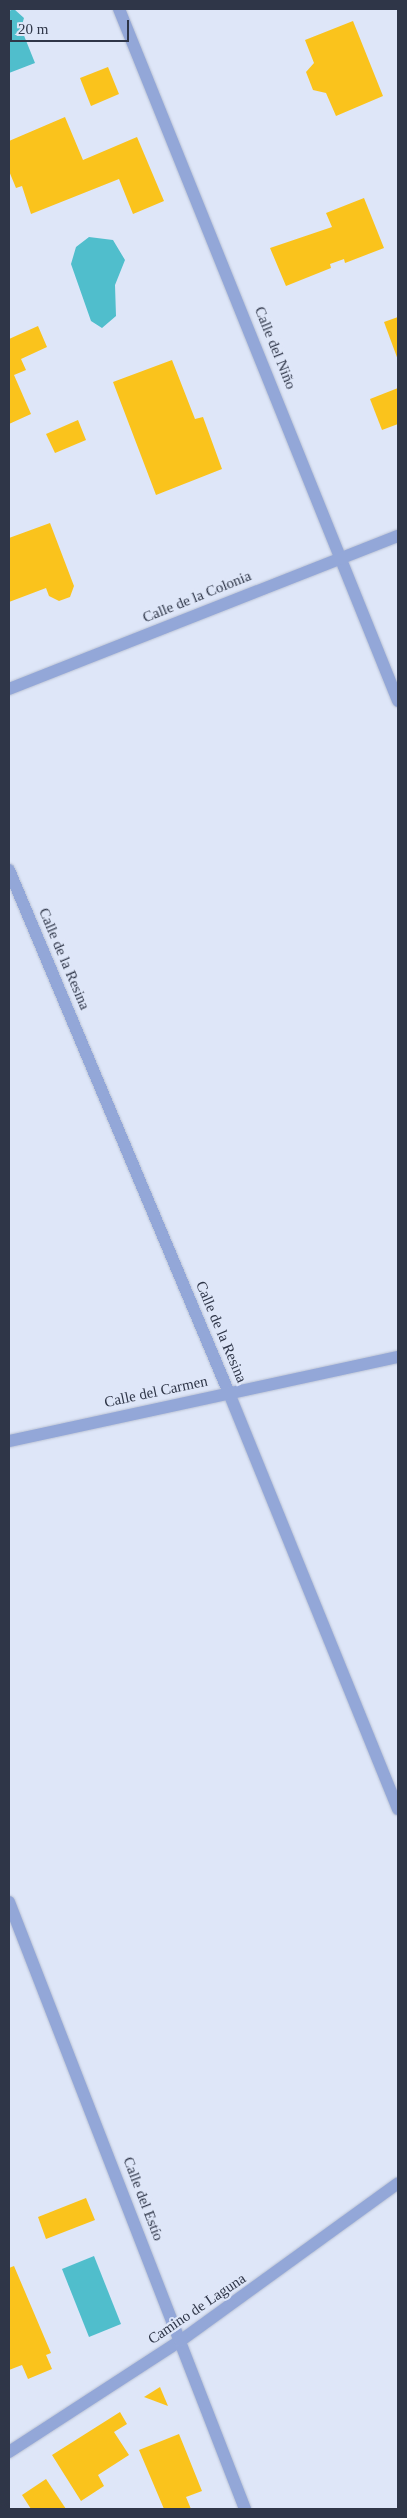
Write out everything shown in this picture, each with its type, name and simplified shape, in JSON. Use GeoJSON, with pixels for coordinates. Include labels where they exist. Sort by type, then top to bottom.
{"type":"FeatureCollection","features":[{"type":"Feature","properties":{"kind":"street","name":"Calle del Niño"},"geometry":{"type":"LineString","coordinates":[[119,9],[342,556],[398,701]]}},
{"type":"Feature","properties":{"kind":"street","name":"Calle de la Colonia"},"geometry":{"type":"LineString","coordinates":[[9,689],[342,556],[398,536]]}},
{"type":"Feature","properties":{"kind":"street","name":"Calle de la Resina"},"geometry":{"type":"LineString","coordinates":[[9,870],[229,1393],[398,1809]]}},
{"type":"Feature","properties":{"kind":"street","name":"Calle del Carmen"},"geometry":{"type":"LineString","coordinates":[[9,1441],[398,1357]]}},
{"type":"Feature","properties":{"kind":"street","name":"Calle del Estío"},"geometry":{"type":"LineString","coordinates":[[9,1902],[245,2509]]}},
{"type":"Feature","properties":{"kind":"street","name":"Camino de Laguna"},"geometry":{"type":"LineString","coordinates":[[9,2452],[180,2341],[398,2183]]}},
{"type":"Feature","properties":{"kind":"water"},"geometry":{"type":"Polygon","coordinates":[[[14,9],[24,18],[21,28],[35,63],[9,73],[9,11],[14,9]]]}},
{"type":"Feature","properties":{"kind":"water"},"geometry":{"type":"Polygon","coordinates":[[[89,237],[113,240],[125,260],[115,285],[116,316],[102,328],[91,321],[71,264],[76,247],[89,237]]]}},
{"type":"Feature","properties":{"kind":"water"},"geometry":{"type":"Polygon","coordinates":[[[94,2256],[121,2324],[89,2337],[62,2269],[94,2256]]]}},
{"type":"Feature","properties":{"kind":"building"},"geometry":{"type":"Polygon","coordinates":[[[353,21],[383,96],[336,116],[326,93],[313,90],[306,72],[314,63],[305,40],[353,21]]]}},
{"type":"Feature","properties":{"kind":"building"},"geometry":{"type":"Polygon","coordinates":[[[108,67],[119,94],[91,106],[80,78],[108,67]]]}},
{"type":"Feature","properties":{"kind":"building"},"geometry":{"type":"Polygon","coordinates":[[[65,117],[83,160],[137,137],[164,201],[133,214],[119,179],[31,214],[22,186],[16,188],[9,171],[9,141],[65,117]]]}},
{"type":"Feature","properties":{"kind":"building"},"geometry":{"type":"Polygon","coordinates":[[[364,198],[384,248],[345,263],[344,259],[330,264],[331,268],[286,286],[270,248],[332,227],[326,213],[364,198]]]}},
{"type":"Feature","properties":{"kind":"building"},"geometry":{"type":"Polygon","coordinates":[[[398,317],[398,360],[384,322],[398,317]]]}},
{"type":"Feature","properties":{"kind":"building"},"geometry":{"type":"Polygon","coordinates":[[[38,326],[47,347],[21,359],[26,370],[14,375],[31,414],[9,424],[9,339],[38,326]]]}},
{"type":"Feature","properties":{"kind":"building"},"geometry":{"type":"Polygon","coordinates":[[[172,360],[195,419],[203,417],[222,469],[156,495],[113,382],[172,360]]]}},
{"type":"Feature","properties":{"kind":"building"},"geometry":{"type":"Polygon","coordinates":[[[398,388],[398,424],[382,430],[370,399],[398,388]]]}},
{"type":"Feature","properties":{"kind":"building"},"geometry":{"type":"Polygon","coordinates":[[[78,420],[86,440],[55,453],[46,434],[78,420]]]}},
{"type":"Feature","properties":{"kind":"building"},"geometry":{"type":"Polygon","coordinates":[[[50,523],[74,586],[70,597],[59,601],[49,596],[46,588],[9,602],[9,538],[50,523]]]}},
{"type":"Feature","properties":{"kind":"building"},"geometry":{"type":"Polygon","coordinates":[[[86,2198],[95,2220],[46,2239],[38,2217],[86,2198]]]}},
{"type":"Feature","properties":{"kind":"building"},"geometry":{"type":"Polygon","coordinates":[[[14,2266],[51,2353],[46,2355],[52,2369],[28,2379],[22,2365],[9,2370],[9,2268],[14,2266]]]}},
{"type":"Feature","properties":{"kind":"building"},"geometry":{"type":"Polygon","coordinates":[[[160,2387],[168,2406],[144,2397],[160,2387]]]}},
{"type":"Feature","properties":{"kind":"building"},"geometry":{"type":"Polygon","coordinates":[[[120,2412],[127,2424],[114,2432],[129,2455],[98,2475],[104,2486],[81,2501],[52,2455],[120,2412]]]}},
{"type":"Feature","properties":{"kind":"building"},"geometry":{"type":"Polygon","coordinates":[[[179,2434],[202,2491],[186,2497],[191,2509],[164,2509],[139,2450],[179,2434]]]}},
{"type":"Feature","properties":{"kind":"building"},"geometry":{"type":"Polygon","coordinates":[[[46,2479],[66,2509],[31,2509],[22,2495],[46,2479]]]}}]}
